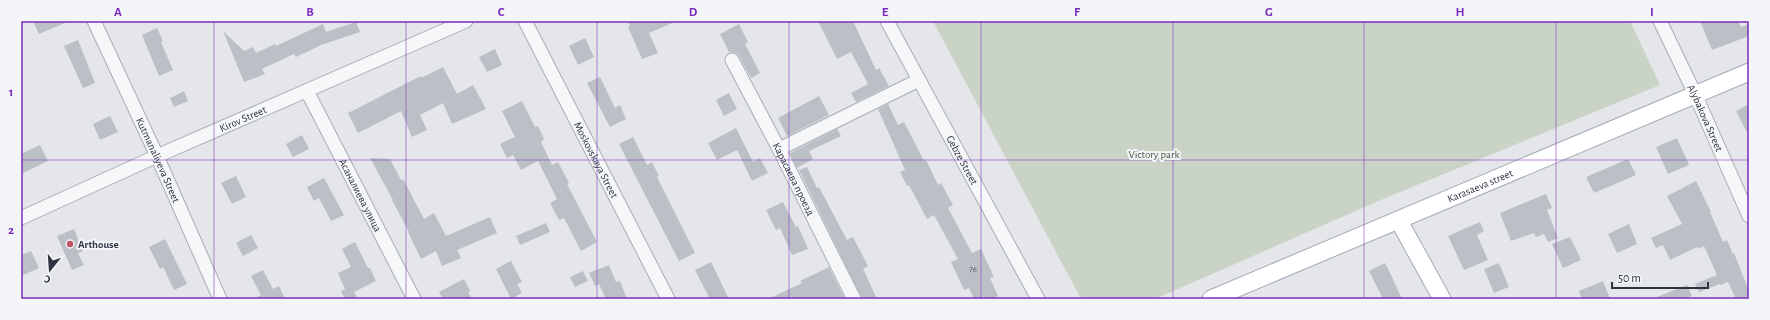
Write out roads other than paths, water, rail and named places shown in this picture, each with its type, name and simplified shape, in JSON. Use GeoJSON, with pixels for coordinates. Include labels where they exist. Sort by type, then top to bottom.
{"type":"FeatureCollection","features":[{"type":"Feature","properties":{"kind":"main road","name":"Karasaeva street"},"geometry":{"type":"LineString","coordinates":[[1212,299],[1749,72]]}},
{"type":"Feature","properties":{"kind":"main road"},"geometry":{"type":"LineString","coordinates":[[1399,221],[1442,299]]}},
{"type":"Feature","properties":{"kind":"street","name":"Kutmanaliyeva Street"},"geometry":{"type":"LineString","coordinates":[[94,21],[157,156],[220,299]]}},
{"type":"Feature","properties":{"kind":"street","name":"Kirov Street"},"geometry":{"type":"LineString","coordinates":[[21,218],[157,156],[466,21]]}},
{"type":"Feature","properties":{"kind":"street","name":"Moskovskaya Street"},"geometry":{"type":"LineString","coordinates":[[525,21],[668,299]]}},
{"type":"Feature","properties":{"kind":"street","name":"Gebze Street"},"geometry":{"type":"LineString","coordinates":[[887,21],[1038,299]]}},
{"type":"Feature","properties":{"kind":"street","name":"Alybakova Street"},"geometry":{"type":"LineString","coordinates":[[1660,21],[1695,94],[1749,216]]}},
{"type":"Feature","properties":{"kind":"street","name":"Карасаева проезд"},"geometry":{"type":"LineString","coordinates":[[732,60],[779,149],[854,299]]}},
{"type":"Feature","properties":{"kind":"street"},"geometry":{"type":"LineString","coordinates":[[779,149],[919,80]]}},
{"type":"Feature","properties":{"kind":"street","name":"Асаналиева улица"},"geometry":{"type":"LineString","coordinates":[[307,91],[414,299]]}},
{"type":"Feature","properties":{"kind":"place","name":"Arthouse"},"geometry":{"type":"Point","coordinates":[70,244]}},
{"type":"Feature","properties":{"kind":"park label","name":"Victory park"},"geometry":{"type":"Point","coordinates":[1154,154]}}]}
